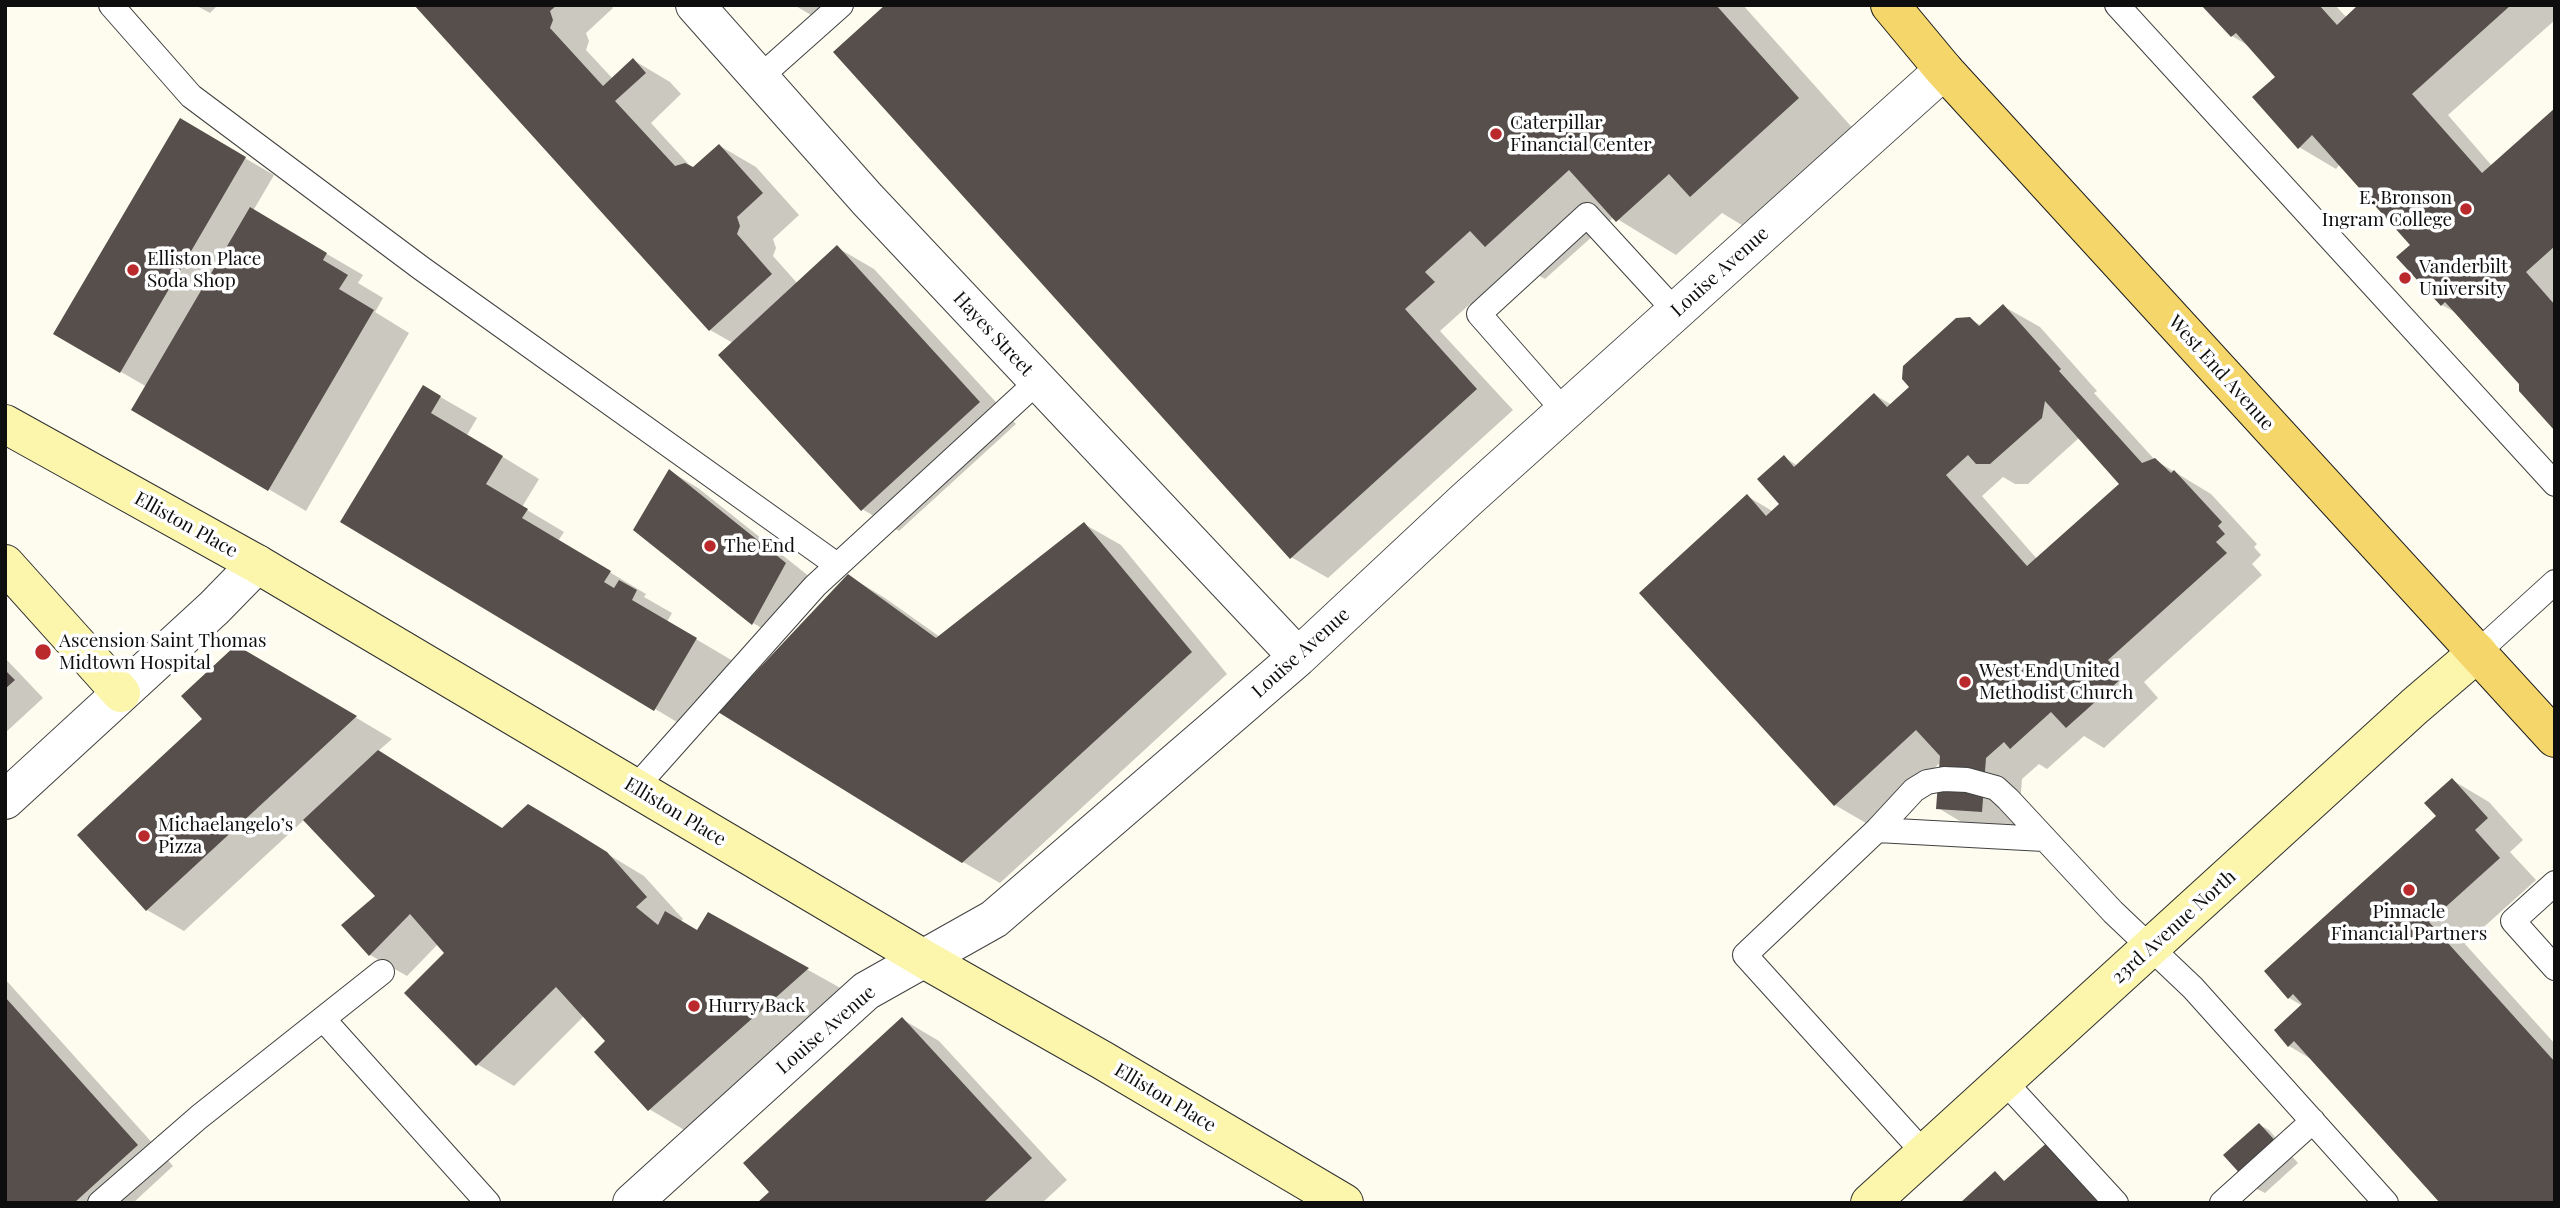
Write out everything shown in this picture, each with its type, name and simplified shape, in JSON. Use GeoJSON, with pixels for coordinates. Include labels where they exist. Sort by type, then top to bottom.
{"type":"FeatureCollection","features":[{"type":"Feature","properties":{"kind":"main road","name":"West End Avenue"},"geometry":{"type":"LineString","coordinates":[[1890,5],[1944,69],[2555,738]]}},
{"type":"Feature","properties":{"kind":"main road","name":"Elliston Place"},"geometry":{"type":"LineString","coordinates":[[5,424],[257,564],[924,959],[1102,1060],[1343,1203]]}},
{"type":"Feature","properties":{"kind":"main road"},"geometry":{"type":"LineString","coordinates":[[5,564],[121,693]]}},
{"type":"Feature","properties":{"kind":"main road","name":"23rd Avenue North"},"geometry":{"type":"LineString","coordinates":[[1870,1203],[2414,706],[2478,652]]}},
{"type":"Feature","properties":{"kind":"street","name":"Hayes Street"},"geometry":{"type":"LineString","coordinates":[[695,5],[867,199],[1298,657]]}},
{"type":"Feature","properties":{"kind":"street","name":"Louise Avenue"},"geometry":{"type":"LineString","coordinates":[[632,1203],[866,991],[994,919],[1298,657],[1466,500],[1944,69]]}},
{"type":"Feature","properties":{"kind":"street"},"geometry":{"type":"LineString","coordinates":[[5,800],[214,608],[257,564]]}},
{"type":"Feature","properties":{"kind":"lane"},"geometry":{"type":"LineString","coordinates":[[111,5],[191,96],[421,268],[837,565]]}},
{"type":"Feature","properties":{"kind":"lane"},"geometry":{"type":"LineString","coordinates":[[760,78],[841,5]]}},
{"type":"Feature","properties":{"kind":"lane"},"geometry":{"type":"LineString","coordinates":[[2117,5],[2555,484]]}},
{"type":"Feature","properties":{"kind":"lane"},"geometry":{"type":"LineString","coordinates":[[1565,412],[1479,314],[1587,215],[1676,312]]}},
{"type":"Feature","properties":{"kind":"lane"},"geometry":{"type":"LineString","coordinates":[[635,788],[815,586],[1037,382]]}},
{"type":"Feature","properties":{"kind":"lane"},"geometry":{"type":"LineString","coordinates":[[2478,652],[2555,582]]}},
{"type":"Feature","properties":{"kind":"lane"},"geometry":{"type":"LineString","coordinates":[[1924,1153],[1745,955],[1877,830],[1898,805],[1927,782],[1944,779],[1967,780],[1996,788],[2150,949],[2193,988],[2386,1203]]}},
{"type":"Feature","properties":{"kind":"lane"},"geometry":{"type":"LineString","coordinates":[[1877,830],[2044,839]]}},
{"type":"Feature","properties":{"kind":"lane"},"geometry":{"type":"LineString","coordinates":[[2555,883],[2513,921],[2555,968]]}},
{"type":"Feature","properties":{"kind":"lane"},"geometry":{"type":"LineString","coordinates":[[100,1203],[210,1108],[382,972]]}},
{"type":"Feature","properties":{"kind":"lane"},"geometry":{"type":"LineString","coordinates":[[324,1020],[488,1203]]}},
{"type":"Feature","properties":{"kind":"lane"},"geometry":{"type":"LineString","coordinates":[[2004,1081],[2116,1203]]}},
{"type":"Feature","properties":{"kind":"lane"},"geometry":{"type":"LineString","coordinates":[[2222,1203],[2313,1121]]}},
{"type":"Feature","properties":{"kind":"building"},"geometry":{"type":"Polygon","coordinates":[[[414,5],[557,5],[550,11],[553,20],[550,28],[603,86],[633,58],[646,73],[615,101],[675,166],[685,163],[693,167],[719,144],[763,193],[737,217],[740,226],[737,234],[772,274],[709,331],[414,5]]]}},
{"type":"Feature","properties":{"kind":"building"},"geometry":{"type":"Polygon","coordinates":[[[885,5],[1716,5],[1799,98],[1690,197],[1669,174],[1616,222],[1569,170],[1485,247],[1470,231],[1425,272],[1435,282],[1405,309],[1477,389],[1290,559],[833,52],[885,5]]]}},
{"type":"Feature","properties":{"kind":"building","name":"E. Bronson Ingram College"},"geometry":{"type":"Polygon","coordinates":[[[2201,5],[2319,5],[2337,25],[2358,5],[2511,5],[2412,94],[2482,173],[2555,108],[2555,246],[2526,272],[2555,305],[2555,431],[2519,391],[2519,384],[2445,302],[2441,306],[2396,257],[2410,245],[2312,135],[2298,149],[2252,97],[2275,77],[2236,33],[2231,37],[2201,5]]]}},
{"type":"Feature","properties":{"kind":"building"},"geometry":{"type":"Polygon","coordinates":[[[180,118],[246,157],[120,373],[53,334],[180,118]]]}},
{"type":"Feature","properties":{"kind":"building"},"geometry":{"type":"Polygon","coordinates":[[[250,207],[327,253],[323,260],[348,275],[339,289],[374,310],[268,491],[131,410],[250,207]]]}},
{"type":"Feature","properties":{"kind":"building"},"geometry":{"type":"Polygon","coordinates":[[[837,245],[980,402],[861,511],[718,355],[837,245]]]}},
{"type":"Feature","properties":{"kind":"building"},"geometry":{"type":"Polygon","coordinates":[[[2003,304],[2142,463],[2155,458],[2171,473],[2174,470],[2222,522],[2218,526],[2225,534],[2216,542],[2227,553],[2108,660],[2123,677],[2066,728],[2051,712],[2010,749],[2004,742],[1986,758],[1982,812],[1936,809],[1940,756],[1916,730],[1834,806],[1639,593],[1747,494],[1766,516],[1779,504],[1757,479],[1784,455],[1794,467],[1874,393],[1887,407],[1909,387],[1902,379],[1903,366],[1956,318],[1970,317],[1979,326],[2003,304]],[[2045,401],[2042,418],[1990,464],[1976,464],[1968,455],[1946,475],[2027,566],[2119,484],[2045,401]]]}},
{"type":"Feature","properties":{"kind":"building"},"geometry":{"type":"Polygon","coordinates":[[[423,385],[441,396],[431,413],[503,456],[486,484],[528,509],[522,518],[611,571],[604,582],[614,588],[619,580],[637,590],[632,600],[697,638],[654,711],[340,522],[423,385]]]}},
{"type":"Feature","properties":{"kind":"building","name":"The End"},"geometry":{"type":"Polygon","coordinates":[[[669,469],[786,563],[752,625],[633,530],[669,469]]]}},
{"type":"Feature","properties":{"kind":"building"},"geometry":{"type":"Polygon","coordinates":[[[1084,522],[1192,652],[962,863],[718,712],[848,574],[936,638],[1084,522]]]}},
{"type":"Feature","properties":{"kind":"building"},"geometry":{"type":"Polygon","coordinates":[[[236,645],[357,716],[146,911],[77,835],[202,719],[181,696],[236,645]]]}},
{"type":"Feature","properties":{"kind":"building"},"geometry":{"type":"Polygon","coordinates":[[[5,670],[15,680],[5,689],[5,670]]]}},
{"type":"Feature","properties":{"kind":"building"},"geometry":{"type":"Polygon","coordinates":[[[378,750],[502,828],[528,804],[607,852],[647,897],[636,907],[658,925],[665,911],[697,930],[708,912],[809,968],[648,1111],[594,1052],[605,1041],[556,987],[476,1066],[404,993],[444,953],[410,914],[369,956],[341,925],[375,896],[303,820],[378,750]]]}},
{"type":"Feature","properties":{"kind":"building"},"geometry":{"type":"Polygon","coordinates":[[[2452,778],[2488,818],[2475,830],[2500,858],[2429,922],[2555,1062],[2555,1203],[2440,1203],[2294,1041],[2288,1047],[2274,1030],[2302,1004],[2293,994],[2288,999],[2264,971],[2436,816],[2424,803],[2452,778]]]}},
{"type":"Feature","properties":{"kind":"building"},"geometry":{"type":"Polygon","coordinates":[[[5,997],[138,1145],[74,1203],[5,1203],[5,997]]]}},
{"type":"Feature","properties":{"kind":"building"},"geometry":{"type":"Polygon","coordinates":[[[902,1017],[1032,1158],[983,1203],[757,1203],[769,1192],[743,1163],[902,1017]]]}},
{"type":"Feature","properties":{"kind":"building"},"geometry":{"type":"Polygon","coordinates":[[[2259,1123],[2290,1157],[2254,1189],[2223,1155],[2259,1123]]]}},
{"type":"Feature","properties":{"kind":"building"},"geometry":{"type":"Polygon","coordinates":[[[2050,1140],[2106,1203],[1960,1203],[1995,1171],[2004,1181],[2050,1140]]]}},
{"type":"Feature","properties":{"kind":"place","name":"Caterpillar Financial Center"},"geometry":{"type":"Point","coordinates":[1496,134]}},
{"type":"Feature","properties":{"kind":"place","name":"E. Bronson Ingram College"},"geometry":{"type":"Point","coordinates":[2466,209]}},
{"type":"Feature","properties":{"kind":"place","name":"Elliston Place Soda Shop"},"geometry":{"type":"Point","coordinates":[133,270]}},
{"type":"Feature","properties":{"kind":"place","name":"Vanderbilt University"},"geometry":{"type":"Point","coordinates":[2405,278]}},
{"type":"Feature","properties":{"kind":"place","name":"The End"},"geometry":{"type":"Point","coordinates":[710,546]}},
{"type":"Feature","properties":{"kind":"place","name":"Ascension Saint Thomas Midtown Hospital"},"geometry":{"type":"Point","coordinates":[43,652]}},
{"type":"Feature","properties":{"kind":"place","name":"West End United Methodist Church"},"geometry":{"type":"Point","coordinates":[1965,682]}},
{"type":"Feature","properties":{"kind":"place","name":"Michaelangelo’s Pizza"},"geometry":{"type":"Point","coordinates":[144,836]}},
{"type":"Feature","properties":{"kind":"place","name":"Pinnacle Financial Partners"},"geometry":{"type":"Point","coordinates":[2409,890]}},
{"type":"Feature","properties":{"kind":"place","name":"Hurry Back"},"geometry":{"type":"Point","coordinates":[694,1006]}}]}
